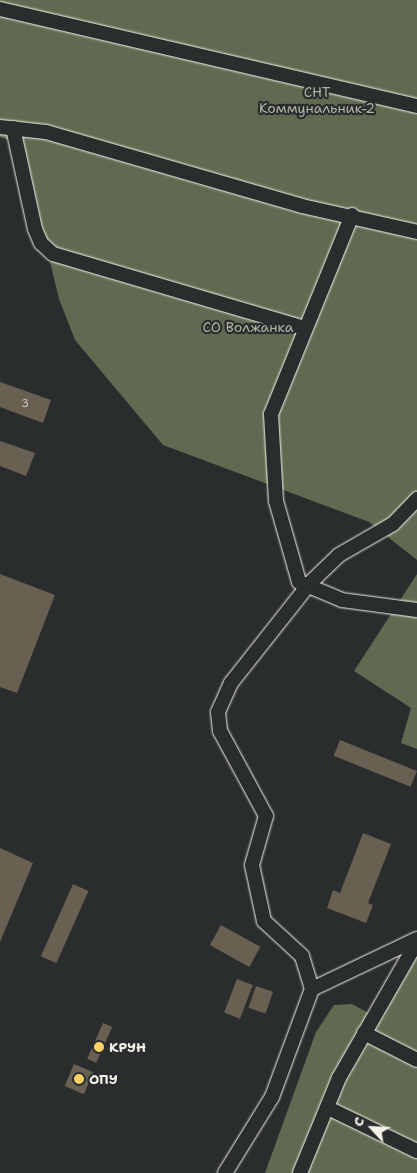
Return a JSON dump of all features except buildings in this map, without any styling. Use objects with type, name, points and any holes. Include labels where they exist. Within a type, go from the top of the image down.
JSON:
[{"type":"street","points":[[0,9],[417,106]]},
{"type":"street","points":[[305,328],[53,254],[41,242],[35,228],[7,127],[46,132],[302,206],[352,215],[417,232]]},
{"type":"street","points":[[352,215],[271,414],[276,500],[299,582],[307,587],[342,600],[417,610]]},
{"type":"street","points":[[225,1173],[272,1097],[312,989],[302,956],[264,921],[252,865],[266,816],[220,731],[218,712],[232,683],[307,587],[339,556],[393,524],[417,499]]},
{"type":"street","points":[[312,989],[417,940]]},
{"type":"street","points":[[300,1173],[328,1108],[364,1033],[412,961],[417,940]]},
{"type":"street","points":[[364,1033],[417,1060]]},
{"type":"street","points":[[328,1108],[417,1151]]},
{"type":"green space","points":[[0,0],[417,0],[417,560],[369,522],[163,445],[75,340],[59,299],[22,145],[0,137]]},
{"type":"green space","points":[[417,574],[417,749],[401,743],[411,708],[354,671]]},
{"type":"green space","points":[[417,956],[417,1173],[265,1173],[316,1032],[334,1005],[352,1004],[380,1019]]},
{"type":"place","name":"КРУН","points":[[99,1047]]},
{"type":"place","name":"ОПУ","points":[[79,1079]]},
{"type":"park label","name":"СНТ Коммунальник-2","points":[[317,100]]},
{"type":"park label","name":"СО Волжанка","points":[[248,327]]}]
